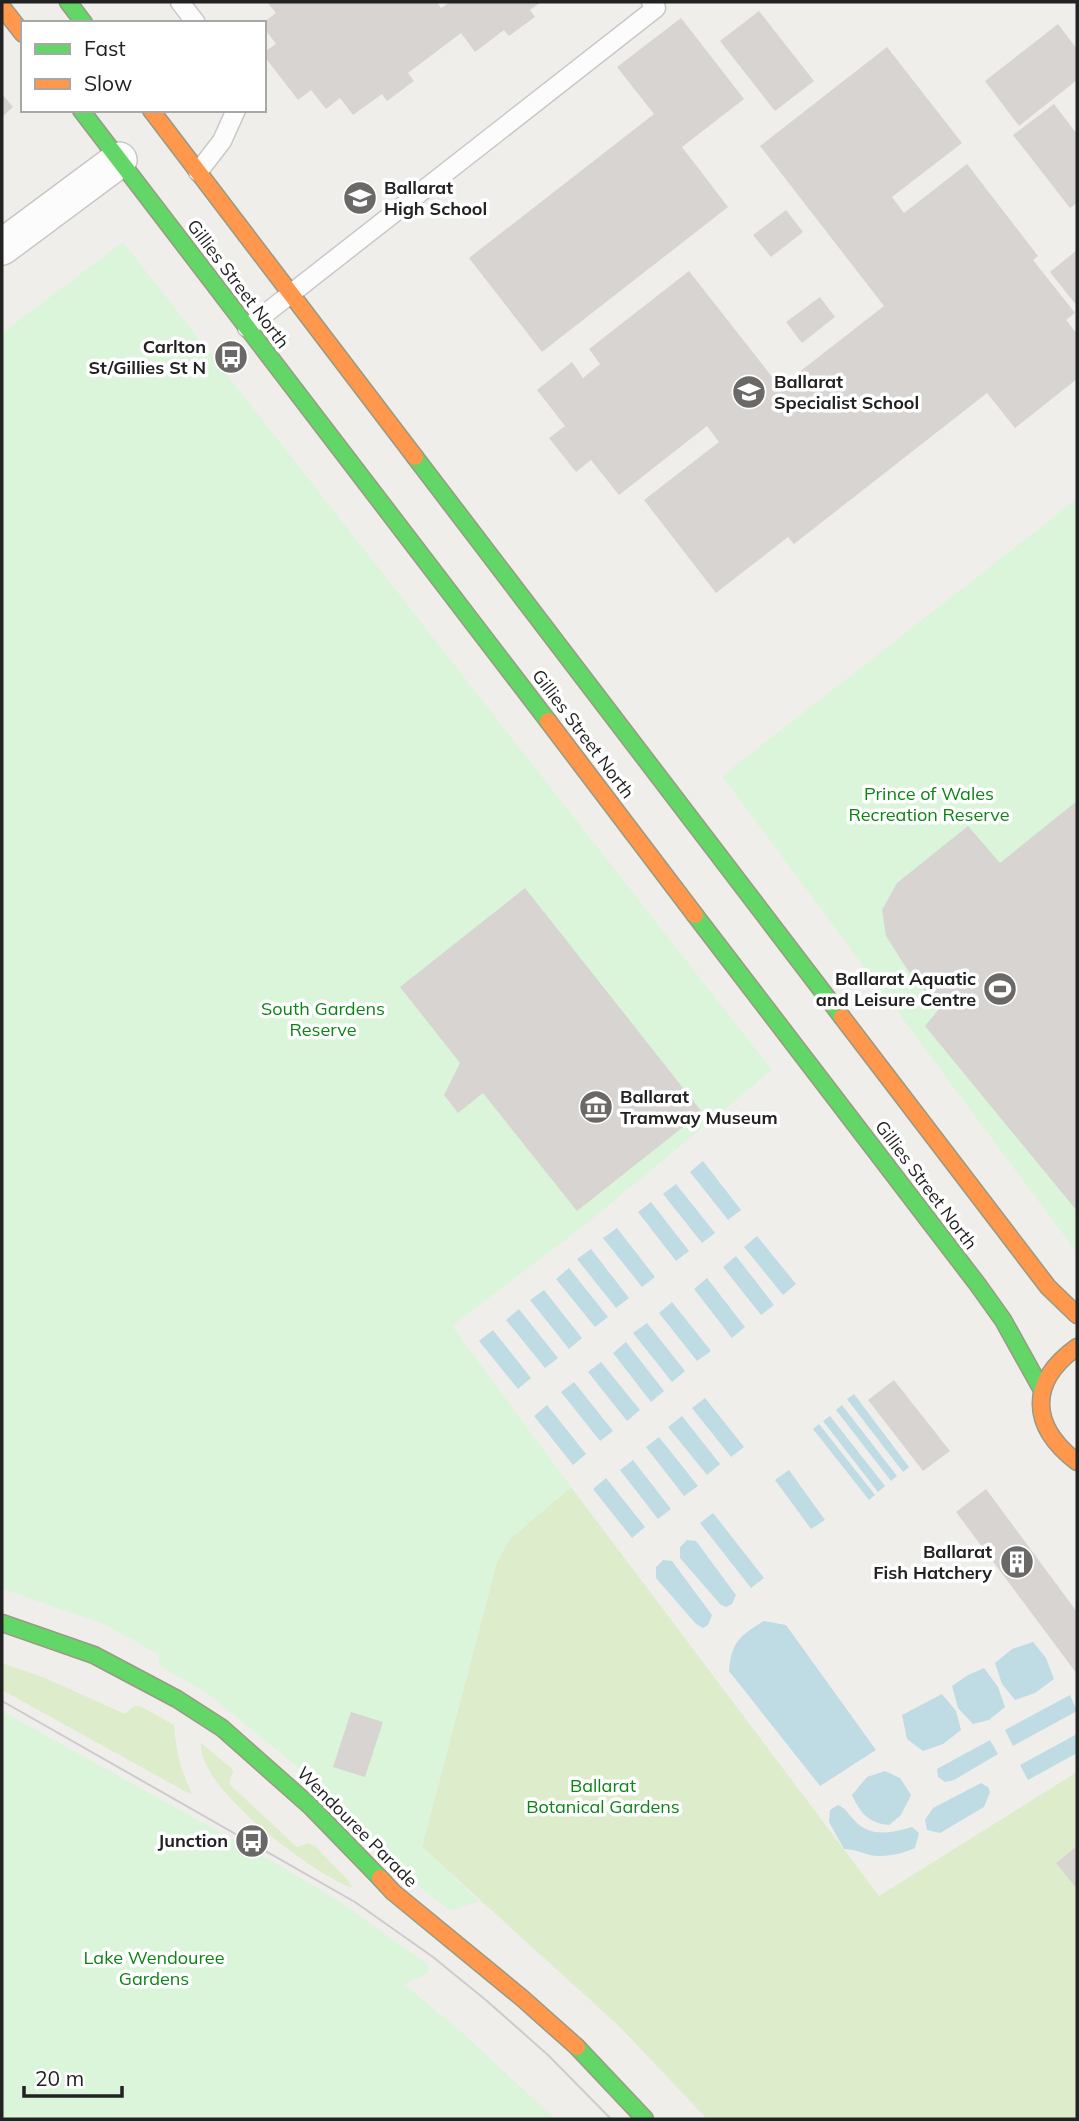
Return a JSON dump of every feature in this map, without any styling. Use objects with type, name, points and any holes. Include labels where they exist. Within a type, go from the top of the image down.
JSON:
[{"type":"main road","points":[[68,2],[82,21]]},
{"type":"main road","points":[[2,7],[21,31]]},
{"type":"main road","name":"Gillies Street North","points":[[83,112],[978,1284],[1003,1320],[1042,1390]]},
{"type":"main road","name":"Gillies Street North","points":[[153,112],[1048,1287],[1077,1315]]},
{"type":"main road","points":[[634,775],[637,749]]},
{"type":"main road","points":[[629,827],[632,801]]},
{"type":"main road","points":[[1077,1347],[1057,1362],[1048,1374],[1040,1406],[1051,1439],[1062,1452],[1077,1462]]},
{"type":"main road","name":"Wendouree Parade","points":[[2,1623],[94,1655],[177,1699],[222,1728],[310,1806],[393,1892],[574,2044],[645,2119]]},
{"type":"street","points":[[2,247],[119,160]]},
{"type":"lane","points":[[180,2],[194,21]]},
{"type":"lane","points":[[247,328],[656,8],[651,2]]},
{"type":"lane","points":[[198,172],[222,141],[235,112]]},
{"type":"green space","name":"South Gardens Reserve","points":[[123,242],[772,1070],[586,1224],[452,1326],[571,1487],[510,1539],[497,1562],[422,1847],[479,1901],[450,1911],[367,1841],[295,1765],[207,1693],[160,1666],[158,1654],[102,1623],[2,1589],[2,333]]},
{"type":"green space","name":"Prince of Wales Recreation Reserve","points":[[1077,499],[1077,1253],[722,776]]},
{"type":"green space","name":"Ballarat Botanical Gardens","points":[[571,1487],[879,1896],[1077,1772],[1077,2119],[707,2119],[619,2026],[422,1847],[497,1562],[510,1539]]},
{"type":"green space","points":[[2,1663],[45,1678],[125,1714],[134,1706],[140,1706],[174,1725],[179,1760],[192,1793],[2,1690]]},
{"type":"green space","name":"Lake Wendouree Gardens","points":[[2,1711],[277,1864],[342,1903],[427,1964],[428,1973],[404,1984],[465,2035],[555,2119],[2,2119]]},
{"type":"green space","points":[[201,1743],[231,1768],[233,1772],[229,1784],[297,1847],[308,1843],[315,1846],[349,1881],[352,1888],[311,1865],[260,1827],[236,1805],[217,1783],[205,1762]]},
{"type":"water","points":[[703,1161],[741,1210],[728,1220],[690,1172]]},
{"type":"water","points":[[676,1184],[715,1233],[702,1243],[663,1194]]},
{"type":"water","points":[[651,1202],[689,1251],[676,1261],[638,1212]]},
{"type":"water","points":[[617,1228],[655,1277],[642,1287],[603,1238]]},
{"type":"water","points":[[757,1236],[796,1284],[783,1295],[744,1247]]},
{"type":"water","points":[[591,1249],[629,1298],[616,1308],[577,1259]]},
{"type":"water","points":[[736,1256],[774,1305],[761,1315],[723,1267]]},
{"type":"water","points":[[569,1268],[608,1317],[595,1327],[556,1279]]},
{"type":"water","points":[[707,1278],[745,1327],[732,1338],[694,1289]]},
{"type":"water","points":[[544,1290],[582,1338],[569,1349],[530,1300]]},
{"type":"water","points":[[672,1302],[711,1351],[697,1361],[659,1313]]},
{"type":"water","points":[[519,1309],[558,1358],[545,1368],[506,1320]]},
{"type":"water","points":[[647,1323],[685,1371],[672,1382],[633,1333]]},
{"type":"water","points":[[493,1330],[531,1378],[518,1389],[479,1341]]},
{"type":"water","points":[[626,1342],[664,1391],[651,1402],[613,1353]]},
{"type":"water","points":[[601,1362],[640,1410],[627,1421],[588,1372]]},
{"type":"water","points":[[574,1382],[613,1431],[600,1441],[561,1392]]},
{"type":"water","points":[[854,1394],[909,1467],[903,1472],[847,1399]]},
{"type":"water","points":[[705,1398],[744,1447],[731,1457],[692,1408]]},
{"type":"water","points":[[547,1405],[586,1454],[573,1465],[534,1416]]},
{"type":"water","points":[[842,1405],[897,1476],[891,1481],[836,1410]]},
{"type":"water","points":[[682,1416],[720,1464],[707,1475],[668,1427]]},
{"type":"water","points":[[830,1416],[885,1486],[878,1492],[823,1421]]},
{"type":"water","points":[[819,1424],[875,1495],[869,1500],[813,1429]]},
{"type":"water","points":[[659,1437],[698,1486],[684,1496],[646,1447]]},
{"type":"water","points":[[633,1460],[671,1509],[658,1519],[620,1470]]},
{"type":"water","points":[[789,1470],[825,1520],[811,1529],[775,1480]]},
{"type":"water","points":[[606,1478],[645,1527],[632,1538],[593,1489]]},
{"type":"water","points":[[713,1513],[764,1578],[751,1588],[700,1523]]},
{"type":"water","points":[[687,1540],[696,1541],[736,1595],[732,1604],[726,1607],[720,1604],[680,1558],[680,1547]]},
{"type":"water","points":[[663,1560],[672,1561],[712,1615],[708,1625],[703,1628],[696,1624],[656,1578],[656,1567]]},
{"type":"water","points":[[764,1621],[786,1625],[876,1750],[820,1786],[729,1671],[732,1653],[738,1641]]},
{"type":"water","points":[[1033,1642],[1046,1658],[1054,1679],[1035,1693],[1015,1700],[1002,1684],[995,1663],[1012,1649]]},
{"type":"water","points":[[984,1668],[998,1687],[1005,1707],[989,1720],[973,1724],[958,1708],[952,1686]]},
{"type":"water","points":[[942,1694],[956,1711],[961,1730],[943,1744],[923,1751],[907,1739],[902,1715]]},
{"type":"water","points":[[1070,1695],[1077,1711],[1013,1746],[1005,1730]]},
{"type":"water","points":[[1077,1734],[1077,1753],[1028,1780],[1020,1765]]},
{"type":"water","points":[[990,1740],[998,1754],[954,1780],[945,1782],[938,1777],[937,1769]]},
{"type":"water","points":[[885,1771],[900,1778],[911,1795],[901,1815],[889,1825],[866,1816],[852,1795],[867,1777]]},
{"type":"water","points":[[981,1783],[988,1787],[990,1792],[984,1807],[940,1833],[927,1830],[925,1820],[933,1808]]},
{"type":"water","points":[[838,1805],[867,1830],[889,1832],[912,1827],[919,1833],[915,1848],[879,1856],[844,1849],[829,1822],[830,1810]]},
{"type":"building","points":[[267,2],[437,2],[441,8],[450,2],[541,2],[530,10],[535,17],[509,36],[504,30],[475,52],[461,33],[408,73],[414,81],[387,101],[382,94],[353,115],[340,98],[326,109],[311,90],[298,100],[266,59],[266,51],[276,44],[266,31],[265,21],[276,13]]},
{"type":"building","points":[[759,11],[814,81],[775,111],[720,41]]},
{"type":"building","points":[[681,18],[744,99],[682,147],[728,207],[542,352],[469,258],[654,114],[617,67]]},
{"type":"building","points":[[1058,24],[1077,49],[1077,80],[1019,126],[985,81]]},
{"type":"building","points":[[887,47],[962,143],[892,197],[904,213],[967,164],[1038,256],[1033,260],[1075,313],[1066,320],[1077,334],[1077,379],[1015,428],[987,393],[794,544],[788,537],[716,593],[644,500],[719,442],[707,426],[619,495],[591,460],[576,472],[549,438],[565,426],[537,390],[572,362],[583,378],[600,364],[589,349],[689,271],[780,387],[884,306],[760,146]]},
{"type":"building","points":[[2,94],[13,107],[2,117]]},
{"type":"building","points":[[1054,104],[1077,134],[1077,203],[1070,208],[1013,135]]},
{"type":"building","points":[[786,210],[803,232],[771,257],[753,235]]},
{"type":"building","points":[[1077,250],[1077,306],[1050,272]]},
{"type":"building","points":[[820,297],[835,317],[802,343],[786,322]]},
{"type":"building","name":"Ballarat Aquatic and Leisure Centre","points":[[1077,801],[1077,1211],[925,1026],[939,1009],[907,969],[886,936],[882,910],[897,883],[968,826],[1000,863]]},
{"type":"building","points":[[525,888],[702,1112],[577,1211],[483,1093],[458,1113],[444,1095],[460,1063],[400,987]]},
{"type":"building","points":[[894,1380],[950,1451],[923,1471],[868,1400]]},
{"type":"building","name":"Ballarat Fish Hatchery","points":[[986,1489],[1077,1612],[1077,1674],[956,1512]]},
{"type":"building","points":[[351,1712],[383,1722],[365,1777],[333,1767]]},
{"type":"building","points":[[1077,1846],[1077,1889],[1056,1863]]},
{"type":"tram line","points":[[2,1701],[355,1902],[433,1957],[487,2001],[548,2055],[611,2119]]},
{"type":"traffic: fast","points":[[68,2],[82,21]]},
{"type":"traffic: fast","points":[[83,112],[548,721]]},
{"type":"traffic: fast","points":[[415,457],[842,1017]]},
{"type":"traffic: fast","points":[[695,915],[978,1285],[1003,1320],[1042,1390]]},
{"type":"traffic: fast","points":[[2,1623],[94,1655],[177,1699],[222,1728],[310,1806],[380,1878]]},
{"type":"traffic: fast","points":[[577,2047],[645,2119]]},
{"type":"traffic: slow","points":[[2,7],[21,31]]},
{"type":"traffic: slow","points":[[153,112],[415,457]]},
{"type":"traffic: slow","points":[[548,721],[695,915]]},
{"type":"traffic: slow","points":[[842,1017],[1048,1287],[1077,1315]]},
{"type":"traffic: slow","points":[[1077,1347],[1050,1375],[1043,1389],[1041,1404],[1043,1419],[1050,1434],[1077,1462]]},
{"type":"traffic: slow","points":[[380,1878],[393,1892],[577,2047]]},
{"type":"place","name":"Ballarat High School","points":[[360,198]]},
{"type":"place","name":"Carlton St/Gillies St N","points":[[231,357]]},
{"type":"place","name":"Ballarat Specialist School","points":[[749,392]]},
{"type":"place","name":"Ballarat Aquatic and Leisure Centre","points":[[1000,989]]},
{"type":"place","name":"Ballarat Tramway Museum","points":[[596,1107]]},
{"type":"place","name":"Ballarat Fish Hatchery","points":[[1017,1562]]},
{"type":"place","name":"Junction","points":[[252,1841]]}]
